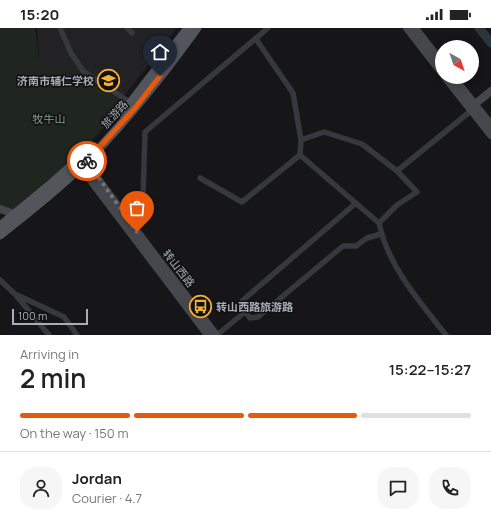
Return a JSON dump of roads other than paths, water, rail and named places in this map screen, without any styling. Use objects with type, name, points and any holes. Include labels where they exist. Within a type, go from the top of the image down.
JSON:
[{"type":"main road","name":"旅游路","points":[[0,226],[52,194],[82,161],[130,103],[188,28]]},
{"type":"main road","name":"旅游路","points":[[82,161],[135,108],[197,28]]},
{"type":"main road","points":[[407,28],[435,64]]},
{"type":"main road","points":[[414,28],[435,54]]},
{"type":"main road","points":[[452,84],[491,124]]},
{"type":"main road","points":[[458,84],[491,135]]},
{"type":"main road","points":[[473,107],[491,91]]},
{"type":"main road","name":"转山西路","points":[[82,161],[216,335]]},
{"type":"main road","name":"转山西路","points":[[82,161],[107,203],[208,335]]},
{"type":"main road","points":[[0,209],[15,217]]},
{"type":"main road","points":[[0,215],[15,217]]},
{"type":"main road","name":"旅游路","points":[[0,235],[15,217]]},
{"type":"street","points":[[60,28],[71,53],[83,71],[130,103]]},
{"type":"street","points":[[127,28],[132,33]]},
{"type":"street","points":[[123,213],[144,197],[145,132],[268,28]]},
{"type":"street","points":[[200,178],[242,202],[300,155],[301,140],[293,93],[256,39]]},
{"type":"street","points":[[397,171],[473,107]]},
{"type":"street","points":[[301,140],[324,132],[362,144],[397,171],[417,192],[397,205],[379,223]]},
{"type":"street","points":[[300,155],[379,223],[383,241],[413,293],[446,335]]},
{"type":"street","points":[[356,203],[242,301],[241,305],[250,318],[258,317],[343,246],[356,246],[367,238],[381,234]]},
{"type":"street","points":[[0,280],[15,294],[49,335]]},
{"type":"street","points":[[15,294],[64,317],[77,335]]},
{"type":"street","points":[[216,335],[246,311]]},
{"type":"waterway","points":[[479,28],[491,43]]},
{"type":"place","name":"济南市辅仁学校","points":[[109,80]]},
{"type":"place","name":"转山西路旅游路","points":[[201,306]]},
{"type":"park label","name":"牧牛山","points":[[49,118]]}]
